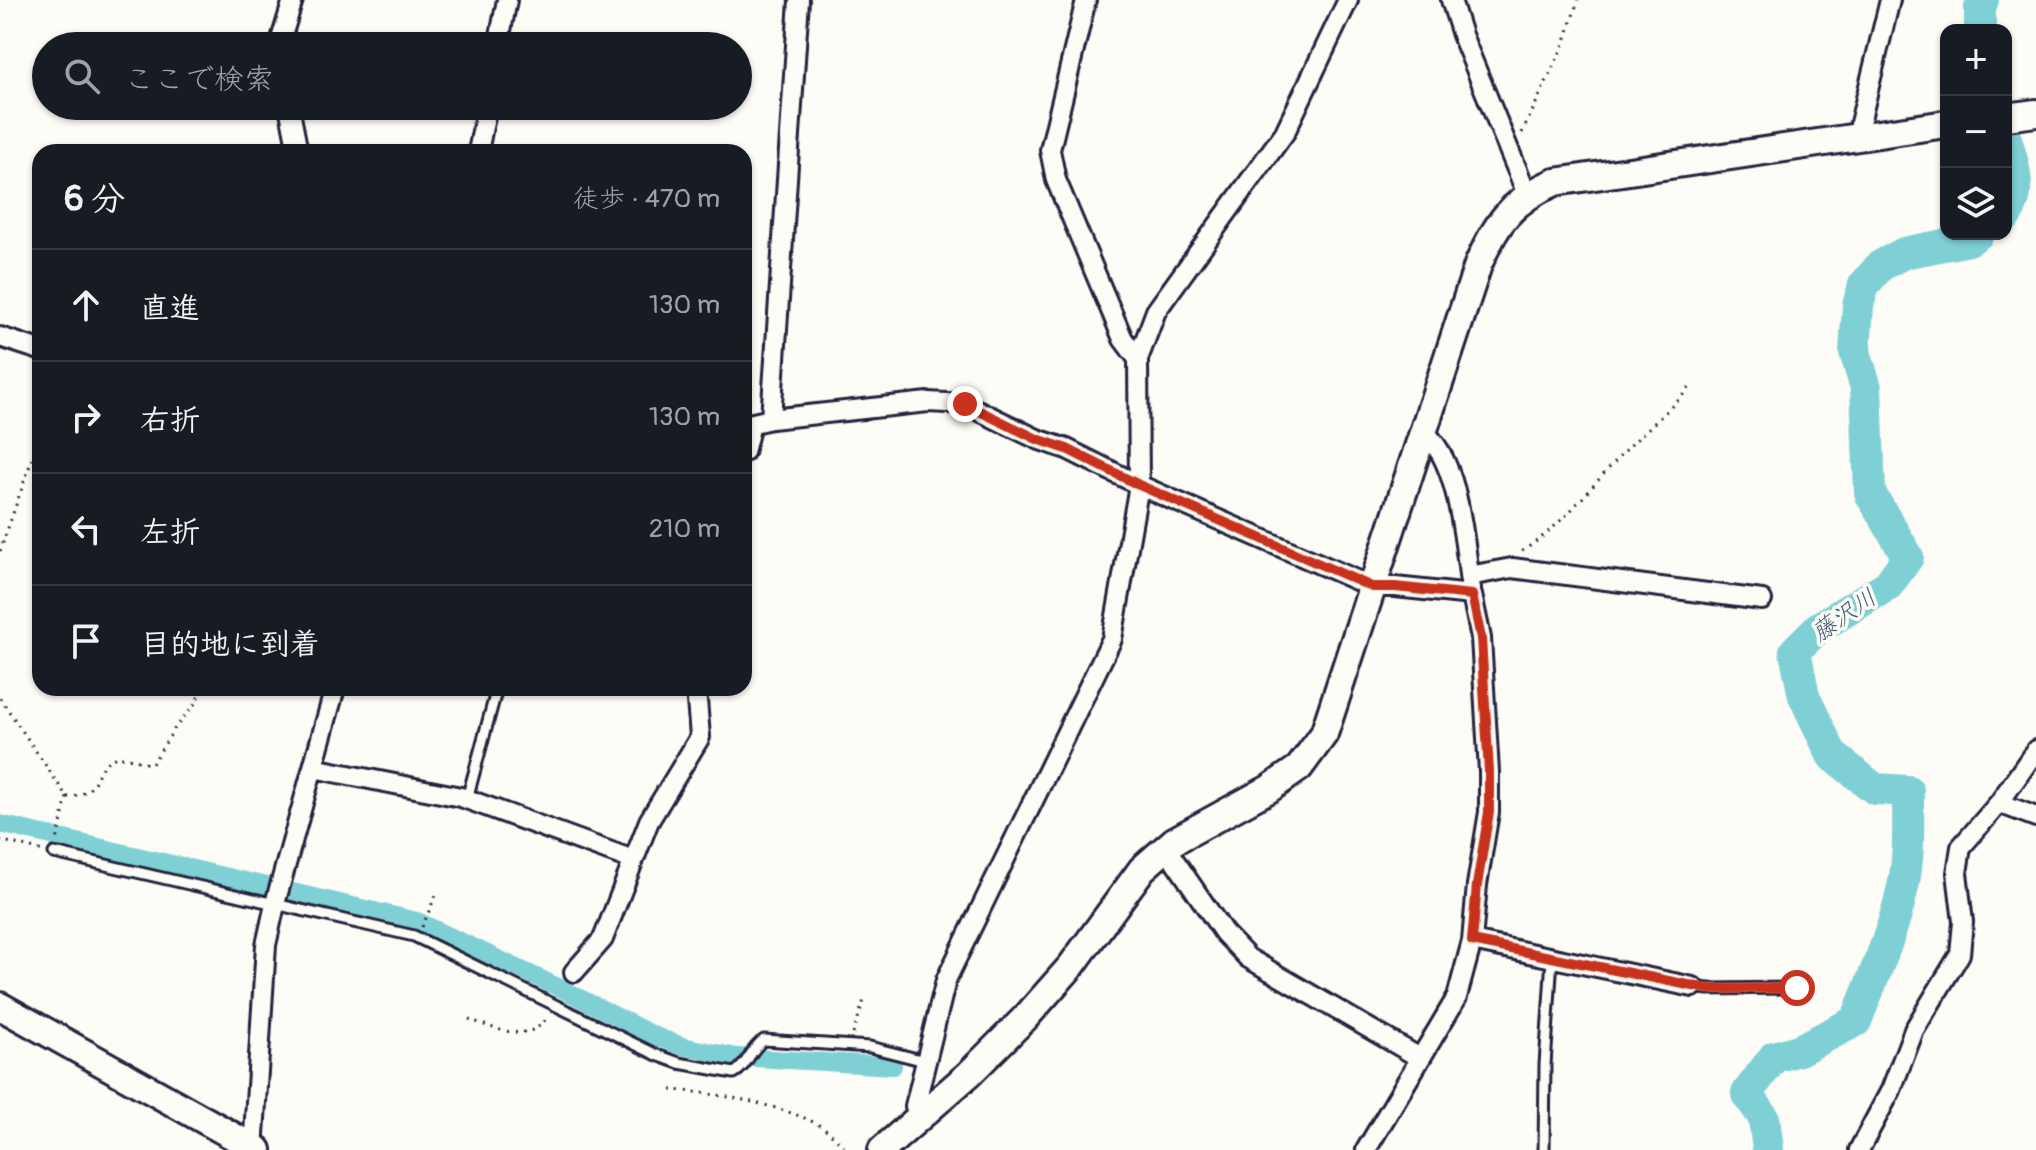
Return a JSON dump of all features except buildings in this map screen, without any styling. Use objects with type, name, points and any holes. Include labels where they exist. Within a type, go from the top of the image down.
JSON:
[{"type":"street","points":[[283,32],[293,0]]},
{"type":"street","points":[[501,32],[507,0]]},
{"type":"street","points":[[771,419],[799,0]]},
{"type":"street","points":[[1086,0],[1050,150],[1056,180],[1123,339],[1138,359]]},
{"type":"street","points":[[918,1119],[915,1106],[946,980],[1112,639],[1139,485],[1138,359],[1156,311],[1285,132],[1348,0]]},
{"type":"street","points":[[1451,0],[1462,35],[1527,194]]},
{"type":"street","points":[[1864,135],[1860,123],[1890,0]]},
{"type":"street","points":[[2012,116],[2036,113]]},
{"type":"street","points":[[292,120],[296,144]]},
{"type":"street","points":[[480,144],[484,120]]},
{"type":"street","points":[[882,1150],[969,1074],[1026,1017],[1072,965],[1142,869],[1174,841],[1269,789],[1299,768],[1324,734],[1478,265],[1492,232],[1527,194],[1555,182],[1940,125]]},
{"type":"street","points":[[0,337],[32,347]]},
{"type":"street","points":[[752,423],[928,402],[965,404],[1139,485],[1372,587],[1472,595]]},
{"type":"street","points":[[1366,1150],[1457,997],[1472,941],[1489,812],[1481,638],[1453,485],[1433,439],[1423,431]]},
{"type":"street","points":[[1469,576],[1512,568],[1762,600]]},
{"type":"street","points":[[0,1006],[255,1149],[263,973],[276,902],[333,696]]},
{"type":"street","points":[[574,972],[603,939],[649,821],[700,737],[697,696]]},
{"type":"street","points":[[1859,1150],[1891,1090],[1914,1030],[1960,954],[1963,922],[1957,873],[1961,847],[1999,803],[2036,750]]},
{"type":"street","points":[[313,768],[467,799],[633,860]]},
{"type":"street","points":[[1999,803],[2036,817]]},
{"type":"street","points":[[1166,848],[1224,933],[1248,958],[1420,1058]]},
{"type":"street","points":[[1472,941],[1693,987]]},
{"type":"lane","points":[[467,799],[495,696]]},
{"type":"lane","points":[[54,851],[414,936],[679,1063],[729,1073],[741,1070],[756,1046],[764,1040],[870,1047],[925,1061]]},
{"type":"lane","points":[[1544,1150],[1545,1065],[1552,957]]},
{"type":"lane","points":[[1693,987],[1797,988]]},
{"type":"path","points":[[1511,150],[1549,78],[1578,0]]},
{"type":"path","points":[[1492,571],[1556,526],[1627,448],[1669,411],[1692,385]]},
{"type":"path","points":[[0,551],[32,459]]},
{"type":"path","points":[[67,797],[88,792],[112,759],[128,758],[152,764],[199,696]]},
{"type":"path","points":[[0,698],[67,797],[54,851],[0,840]]},
{"type":"path","points":[[420,935],[436,895]]},
{"type":"path","points":[[850,1045],[865,997]]},
{"type":"path","points":[[469,1019],[500,1031],[529,1031],[543,1024],[549,1012],[549,1001]]},
{"type":"path","points":[[671,1090],[735,1097],[798,1117],[827,1130],[848,1150]]},
{"type":"waterway","name":"藤沢川","points":[[1980,24],[1983,0]]},
{"type":"waterway","name":"藤沢川","points":[[2012,161],[2016,188],[2012,204]]},
{"type":"waterway","name":"藤沢川","points":[[1768,1150],[1764,1118],[1747,1093],[1774,1057],[1799,1050],[1856,1021],[1893,924],[1906,867],[1908,791],[1875,789],[1832,755],[1804,696],[1795,651],[1818,628],[1888,585],[1908,557],[1870,493],[1866,388],[1855,352],[1858,305],[1864,285],[1880,266],[1904,253],[1969,240]]},
{"type":"waterway","points":[[0,824],[417,921],[655,1036],[682,1046],[737,1057],[893,1066]]},
{"type":"route","points":[[965,404],[1139,485],[1372,587],[1472,595],[1481,638],[1489,812],[1472,941],[1708,989],[1797,988]]}]
